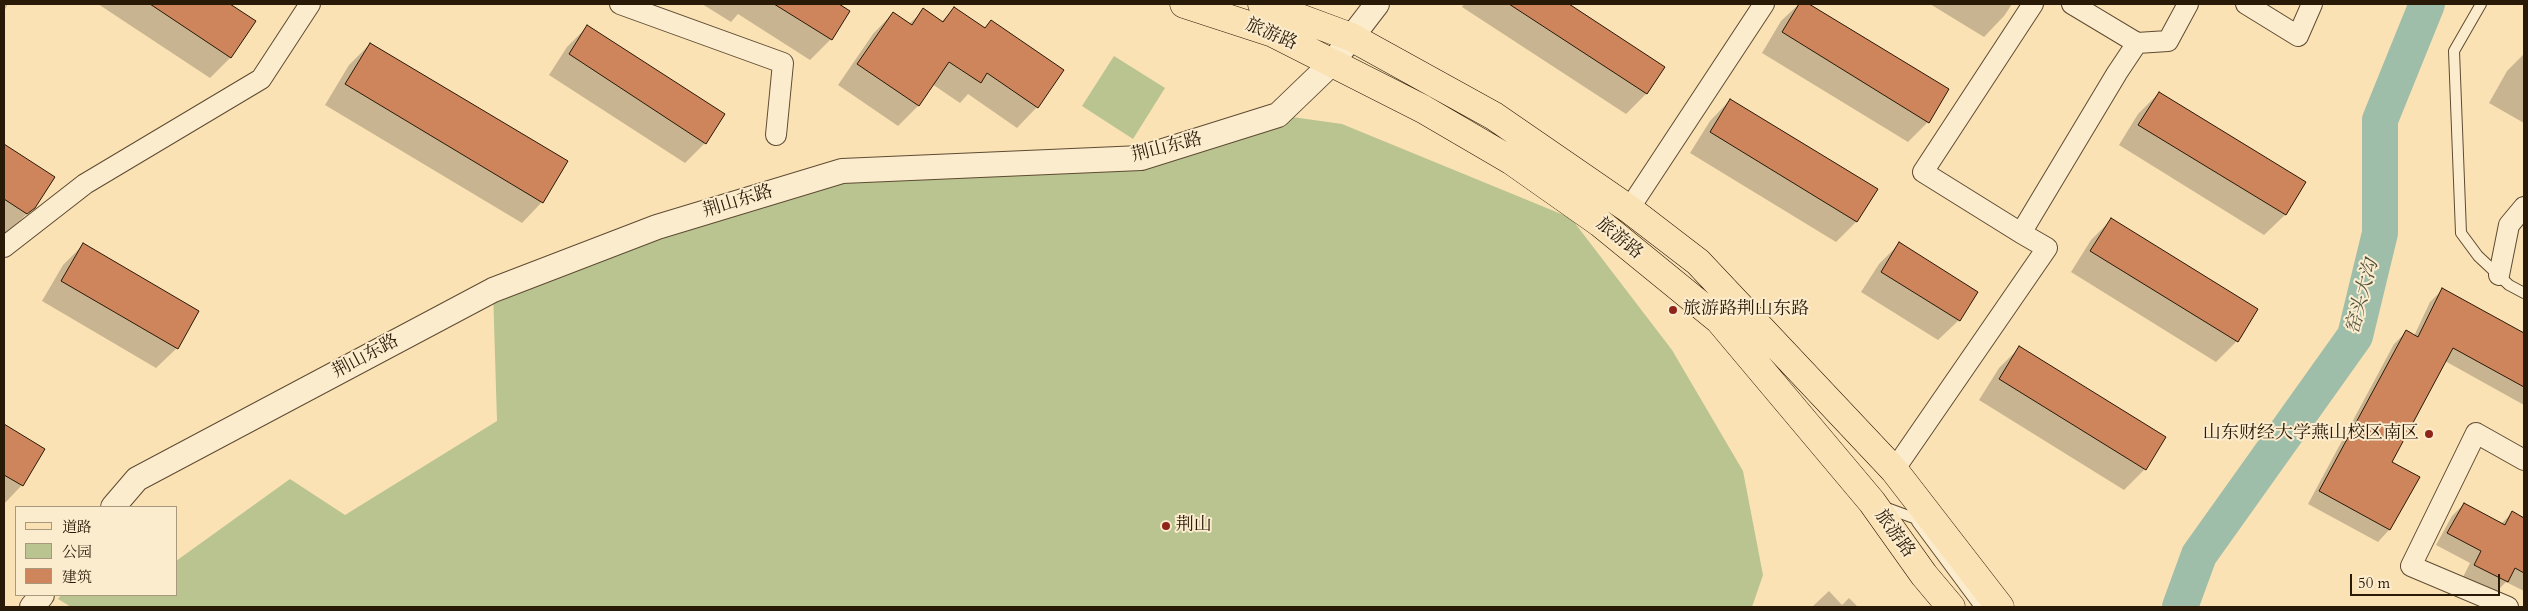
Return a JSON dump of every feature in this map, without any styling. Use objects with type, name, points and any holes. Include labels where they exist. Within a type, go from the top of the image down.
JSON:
[{"type":"main road","name":"旅游路","points":[[1184,4],[1273,33],[1423,109],[1512,161],[1600,222],[1719,320],[1872,502],[1924,575],[1951,607]]},
{"type":"main road","name":"旅游路","points":[[1262,4],[1351,38],[1494,116],[1629,209],[1698,262],[1894,470],[2000,607]]},
{"type":"street","points":[[4,247],[85,184],[261,79],[310,4]]},
{"type":"street","points":[[620,4],[783,63],[776,135]]},
{"type":"street","name":"荆山东路","points":[[115,506],[137,479],[493,290],[657,227],[842,171],[1141,158],[1278,115],[1331,64],[1378,4]]},
{"type":"street","points":[[1629,209],[1764,4]]},
{"type":"street","points":[[1894,470],[2047,248],[1923,172],[2032,4]]},
{"type":"street","points":[[2072,4],[2137,43],[2168,41],[2188,4]]},
{"type":"street","points":[[2246,4],[2298,36],[2312,4]]},
{"type":"street","points":[[2021,233],[2080,132],[2137,43]]},
{"type":"street","points":[[2499,275],[2509,225],[2524,207]]},
{"type":"street","points":[[2508,607],[2411,566],[2476,433],[2524,460]]},
{"type":"street","points":[[32,607],[41,596]]},
{"type":"lane","points":[[2481,4],[2454,51],[2462,233],[2478,256],[2509,285],[2524,293]]},
{"type":"lane","points":[[1894,470],[1914,518],[1980,607]]},
{"type":"lane","points":[[1872,502],[1914,518]]},
{"type":"green space","points":[[1114,56],[1165,88],[1133,139],[1082,106]]},
{"type":"green space","points":[[1278,115],[1342,124],[1571,218],[1672,350],[1743,471],[1763,575],[1752,607],[71,607],[58,599],[60,596],[178,596],[178,560],[290,479],[345,515],[497,421],[493,290],[842,171],[1141,158]]},
{"type":"building","points":[[150,4],[230,4],[256,21],[231,58]]},
{"type":"building","points":[[774,4],[839,4],[850,11],[832,40]]},
{"type":"building","points":[[1509,4],[1569,4],[1665,67],[1647,94]]},
{"type":"building","points":[[1799,4],[1809,4],[1949,89],[1929,123],[1782,32]]},
{"type":"building","points":[[954,7],[985,28],[991,20],[1064,70],[1038,108],[987,73],[981,83],[949,62],[919,106],[857,64],[893,12],[912,25],[923,8],[943,22]]},
{"type":"building","points":[[587,25],[725,114],[706,144],[569,54]]},
{"type":"building","points":[[370,43],[568,161],[543,203],[345,84]]},
{"type":"building","points":[[2159,92],[2306,182],[2286,215],[2138,125]]},
{"type":"building","points":[[1730,99],[1878,189],[1857,222],[1710,132]]},
{"type":"building","points":[[4,144],[55,177],[35,208],[27,214],[4,199]]},
{"type":"building","points":[[2111,218],[2258,309],[2238,342],[2090,251]]},
{"type":"building","points":[[1899,242],[1978,292],[1960,321],[1881,272]]},
{"type":"building","points":[[83,243],[199,311],[178,349],[61,281]]},
{"type":"building","points":[[2442,288],[2524,333],[2524,387],[2453,348],[2392,462],[2420,477],[2390,530],[2319,491],[2406,330],[2418,337]]},
{"type":"building","points":[[2019,346],[2166,437],[2146,470],[1999,379]]},
{"type":"building","points":[[4,424],[45,449],[23,486],[4,475]]},
{"type":"building","points":[[2464,503],[2505,525],[2512,511],[2524,518],[2524,573],[2515,568],[2508,582],[2474,565],[2481,551],[2447,533]]},
{"type":"waterway","name":"窑头大沟","points":[[2180,607],[2199,555],[2355,336],[2380,233],[2380,120],[2427,4]]},
{"type":"place","name":"旅游路荆山东路","points":[[1673,310]]},
{"type":"place","name":"山东财经大学燕山校区南区","points":[[2429,434]]},
{"type":"place","name":"荆山","points":[[1166,526]]}]
